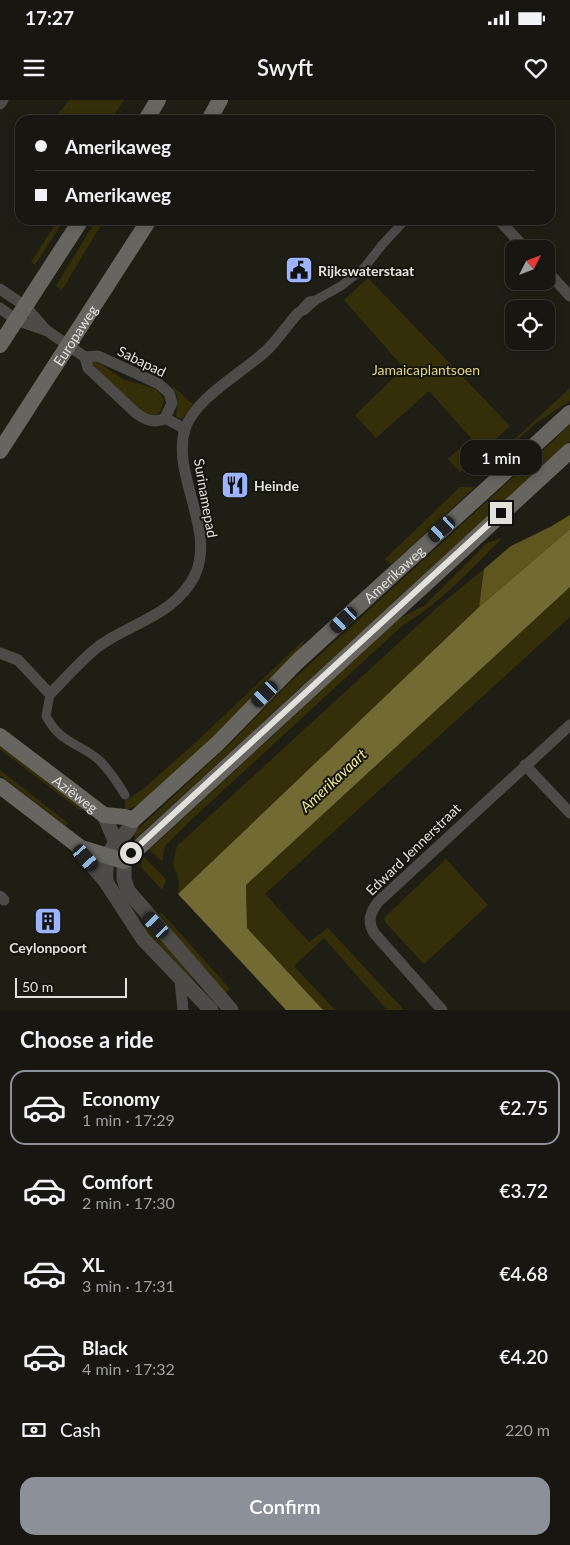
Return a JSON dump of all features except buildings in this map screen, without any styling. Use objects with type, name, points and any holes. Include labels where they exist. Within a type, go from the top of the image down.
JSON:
[{"type":"main road","points":[[149,115],[158,100]]},
{"type":"main road","points":[[212,115],[220,100]]},
{"type":"main road","points":[[0,345],[78,225]]},
{"type":"main road","name":"Europaweg","points":[[0,451],[146,225]]},
{"type":"main road","name":"Amerikaweg","points":[[133,820],[218,743],[298,661],[570,413]]},
{"type":"main road","name":"Amerikaweg","points":[[116,853],[570,451]]},
{"type":"main road","name":"Aziëweg","points":[[0,736],[104,815]]},
{"type":"main road","points":[[0,786],[80,848],[116,853]]},
{"type":"main road","points":[[104,815],[125,817],[133,820]]},
{"type":"street","points":[[0,104],[3,100]]},
{"type":"street","name":"Surinamepad","points":[[50,694],[99,647],[177,601],[194,576],[200,556],[198,524],[182,447],[185,429],[199,407],[271,346],[298,313],[341,286],[364,268],[397,225]]},
{"type":"street","name":"Surinamepad","points":[[394,231],[402,225]]},
{"type":"street","points":[[504,225],[518,240]]},
{"type":"street","points":[[555,280],[570,296]]},
{"type":"street","points":[[0,289],[20,313]]},
{"type":"street","points":[[0,308],[20,313]]},
{"type":"street","name":"Sabapad","points":[[20,313],[85,357],[98,356],[159,384],[169,393],[172,403],[165,418],[154,422],[144,419],[136,413],[88,368],[85,357]]},
{"type":"street","points":[[165,418],[185,429]]},
{"type":"street","points":[[0,653],[18,660],[50,694],[46,716],[53,729],[68,742],[84,749],[100,761],[125,795]]},
{"type":"street","name":"Edward Jennerstraat","points":[[442,1010],[374,933],[369,920],[378,902],[525,764],[570,725]]},
{"type":"street","points":[[525,764],[570,813]]},
{"type":"street","name":"Aziëweg","points":[[104,815],[124,879],[135,902],[231,1010]]},
{"type":"street","name":"Amerikaweg","points":[[116,853],[131,828],[133,820]]},
{"type":"street","points":[[80,848],[106,882],[131,923],[180,980],[211,1010]]},
{"type":"street","points":[[106,882],[105,866],[116,853]]},
{"type":"street","points":[[180,980],[183,1010]]},
{"type":"green space","points":[[69,100],[124,100],[114,115],[58,115]]},
{"type":"green space","points":[[55,225],[61,225],[35,265],[31,262]]},
{"type":"green space","points":[[93,225],[101,225],[62,290],[56,286]]},
{"type":"green space","name":"Jamaicaplantsoen","points":[[368,278],[510,426],[460,472],[448,459],[471,438],[429,391],[376,438],[355,415],[404,368],[344,300]]},
{"type":"green space","points":[[93,359],[123,379],[156,389],[164,399],[161,411],[156,415],[143,414],[91,363]]},
{"type":"green space","points":[[171,385],[193,404],[182,419],[176,417],[178,397]]},
{"type":"green space","points":[[570,388],[570,401],[536,423],[477,474]]},
{"type":"green space","points":[[570,425],[570,441],[136,838],[133,834],[234,740],[284,688]]},
{"type":"green space","points":[[460,487],[475,487],[391,565],[385,559]]},
{"type":"green space","points":[[502,538],[455,585],[403,625],[191,820],[165,846],[162,861],[149,850],[400,618],[425,605],[487,543]]},
{"type":"green space","points":[[484,569],[479,607],[178,894],[179,881],[173,863],[177,846],[439,606]]},
{"type":"green space","points":[[570,587],[570,617],[265,894],[309,942],[328,928],[404,1010],[387,1010],[324,938],[294,966],[335,1010],[323,1010],[247,928],[246,885]]},
{"type":"green space","points":[[305,639],[301,650],[214,738],[141,804],[125,810],[125,801],[143,789],[195,743]]},
{"type":"green space","points":[[0,744],[83,808],[81,811],[0,749]]},
{"type":"green space","points":[[0,770],[68,823],[66,826],[0,775]]},
{"type":"green space","points":[[143,856],[164,877],[166,881],[162,890],[141,867]]},
{"type":"green space","points":[[446,859],[488,905],[424,964],[385,922],[384,918]]},
{"type":"green space","points":[[161,912],[230,989],[223,996],[213,977],[157,916]]},
{"type":"green space","points":[[147,925],[192,976],[195,982],[143,928]]},
{"type":"shaded area","points":[[570,515],[570,529],[479,607],[484,569],[511,546]]},
{"type":"water","name":"Amerikavaart","points":[[570,529],[570,587],[246,885],[247,928],[323,1010],[286,1010],[178,894],[479,607]]},
{"type":"place","name":"Rijkswaterstaat","points":[[299,270]]},
{"type":"place","name":"Heinde","points":[[235,485]]},
{"type":"place","name":"Ceylonpoort","points":[[48,921]]},
{"type":"route","points":[[131,853],[501,513]]}]
